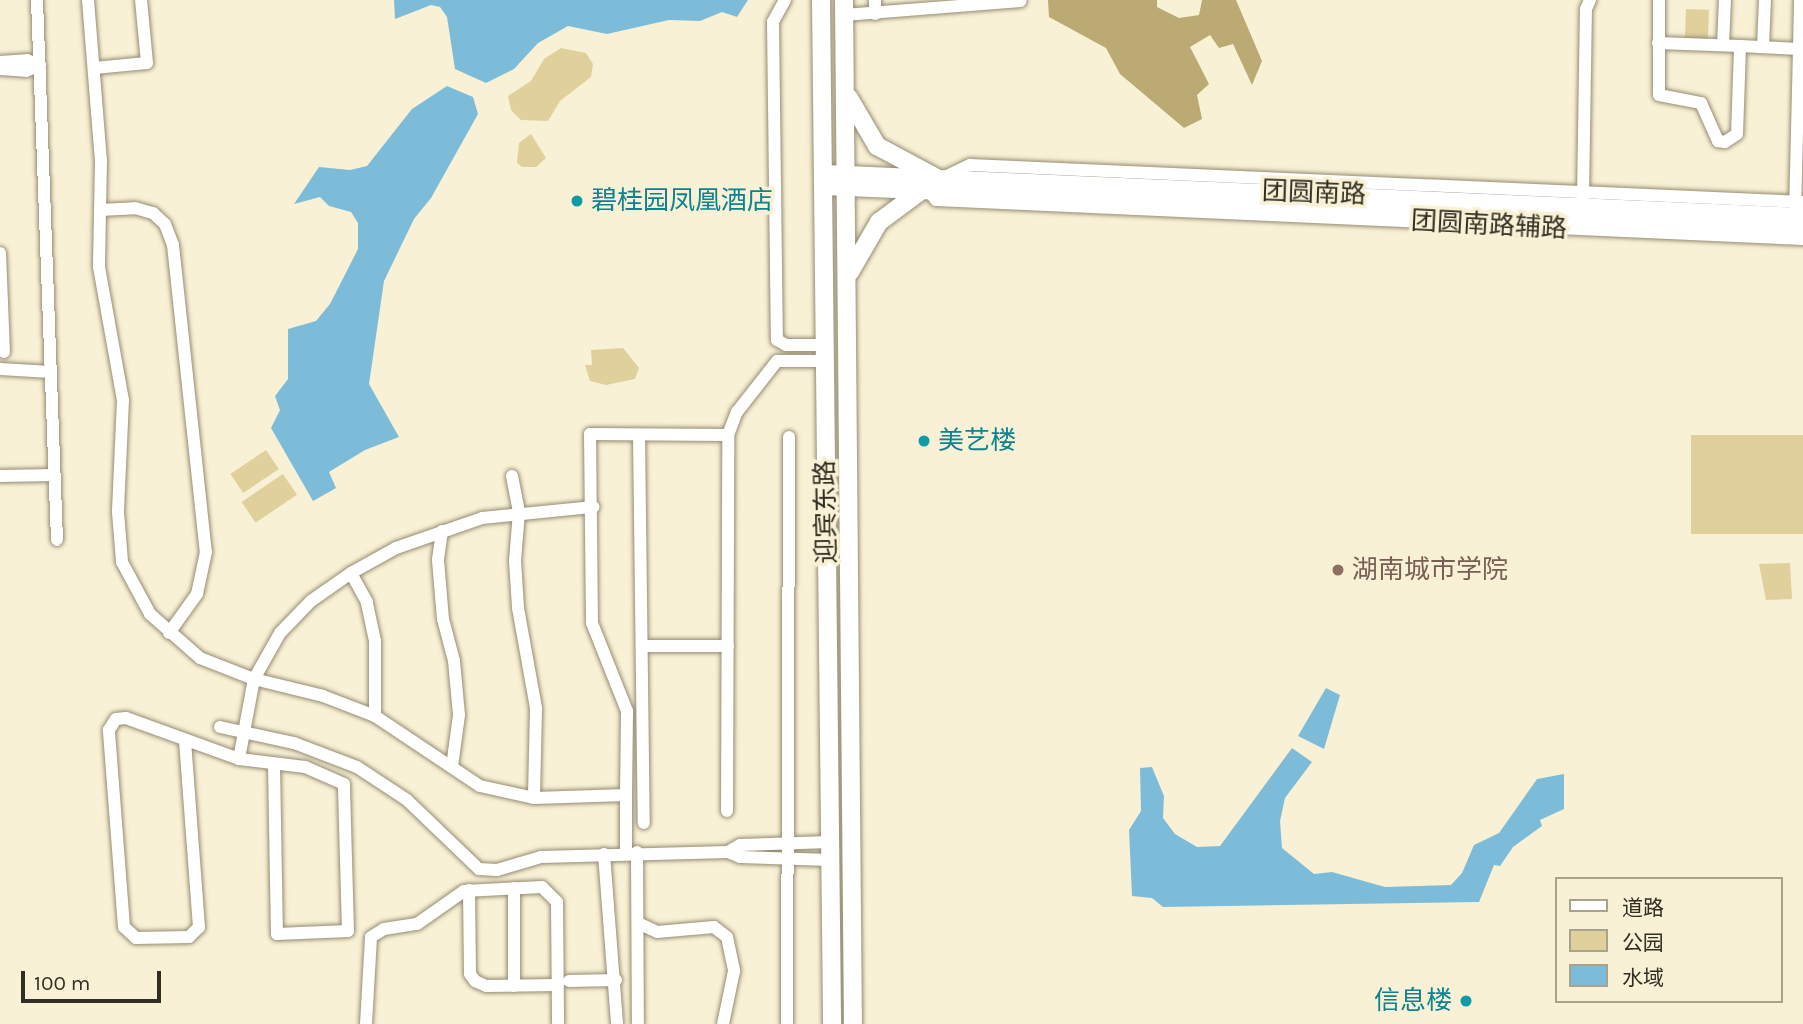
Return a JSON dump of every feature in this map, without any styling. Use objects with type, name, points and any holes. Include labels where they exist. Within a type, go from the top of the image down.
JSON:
[{"type":"highway","name":"迎宾东路","points":[[821,0],[832,1024]]},
{"type":"highway","name":"迎宾东路","points":[[844,7],[853,1024]]},
{"type":"highway","points":[[845,88],[858,120],[877,146],[932,184],[879,222],[861,246],[847,278]]},
{"type":"main road","name":"团圆南路","points":[[824,180],[1800,213]]},
{"type":"main road","name":"团圆南路","points":[[932,184],[1583,198],[1800,213]]},
{"type":"street","points":[[37,0],[57,540]]},
{"type":"street","points":[[88,0],[94,68],[100,210],[99,267],[123,400],[118,512],[122,562],[150,614],[200,658],[254,680],[323,696],[375,716],[480,786],[534,798],[626,795]]},
{"type":"street","points":[[94,68],[147,63],[141,0]]},
{"type":"street","points":[[785,0],[774,22],[776,340],[786,345],[824,353]]},
{"type":"street","points":[[875,0],[875,14]]},
{"type":"street","points":[[1659,0],[1659,95],[1701,103],[1709,116],[1713,138],[1725,142],[1737,134],[1740,46]]},
{"type":"street","points":[[1723,45],[1725,0]]},
{"type":"street","points":[[1763,47],[1765,0]]},
{"type":"street","points":[[1800,0],[1800,213]]},
{"type":"street","points":[[844,7],[875,14],[1020,1]]},
{"type":"street","points":[[1583,198],[1587,3]]},
{"type":"street","points":[[1658,43],[1799,49]]},
{"type":"street","points":[[0,62],[27,60],[40,65]]},
{"type":"street","points":[[0,69],[26,71],[40,65]]},
{"type":"street","name":"团圆南路辅路","points":[[932,184],[936,200],[1803,239]]},
{"type":"street","points":[[100,210],[135,208],[153,213],[165,224],[173,245],[206,552],[197,594],[169,633]]},
{"type":"street","points":[[0,253],[4,352]]},
{"type":"street","points":[[727,811],[728,435],[737,412],[777,361],[824,353]]},
{"type":"street","points":[[0,369],[51,372]]},
{"type":"street","points":[[638,1024],[638,923],[626,795],[627,710],[592,622],[593,507],[590,434],[728,435]]},
{"type":"street","points":[[639,435],[644,823]]},
{"type":"street","points":[[787,1024],[789,437]]},
{"type":"street","points":[[0,476],[54,475]]},
{"type":"street","points":[[512,475],[519,512],[515,561],[536,708],[534,798]]},
{"type":"street","points":[[239,759],[254,680],[279,633],[312,601],[367,560],[442,531],[519,512],[593,507]]},
{"type":"street","points":[[442,531],[438,560],[443,619],[454,661],[459,715],[452,767]]},
{"type":"street","points":[[351,573],[366,603],[375,641],[375,716]]},
{"type":"street","points":[[642,646],[728,646]]},
{"type":"street","points":[[185,741],[199,928],[189,937],[136,938],[124,928],[109,730],[116,719],[126,718],[239,759],[274,765],[305,766],[344,784],[348,932],[276,934],[274,765]]},
{"type":"street","points":[[220,727],[295,743],[356,767],[407,800],[479,869],[497,870],[541,857],[631,852],[728,852],[740,857],[786,859],[830,851]]},
{"type":"street","points":[[728,852],[740,845],[786,845],[830,851]]},
{"type":"street","points":[[604,854],[616,980],[617,1024]]},
{"type":"street","points":[[366,1024],[370,937],[384,929],[417,924],[451,897],[469,890],[542,887],[557,902],[563,983],[558,1024]]},
{"type":"street","points":[[514,888],[514,986]]},
{"type":"street","points":[[469,890],[470,974],[486,986],[616,980]]},
{"type":"street","points":[[638,923],[657,932],[714,928],[727,937],[734,971],[723,1024]]},
{"type":"green space","points":[[1686,9],[1709,10],[1708,41],[1685,40]]},
{"type":"green space","points":[[561,48],[586,53],[593,64],[591,77],[560,101],[548,121],[521,120],[511,110],[508,96],[531,81],[544,59]]},
{"type":"green space","points":[[531,134],[546,158],[536,167],[522,167],[517,163],[519,143]]},
{"type":"green space","points":[[623,348],[639,368],[635,379],[606,385],[590,381],[585,365],[592,365],[591,350]]},
{"type":"green space","points":[[1691,435],[1803,435],[1803,534],[1691,534]]},
{"type":"green space","points":[[266,450],[279,469],[243,493],[230,474]]},
{"type":"green space","points":[[283,474],[297,495],[256,523],[242,502]]},
{"type":"green space","points":[[1790,563],[1792,599],[1766,600],[1759,564]]},
{"type":"shaded area","points":[[1048,0],[1157,0],[1157,7],[1179,18],[1199,15],[1202,0],[1236,0],[1262,61],[1252,85],[1233,44],[1219,48],[1210,35],[1190,47],[1209,84],[1197,95],[1202,119],[1184,128],[1120,74],[1106,48],[1049,17]]},
{"type":"water","points":[[394,0],[748,0],[737,17],[722,12],[700,21],[669,20],[607,34],[568,26],[538,43],[514,69],[486,83],[455,69],[447,17],[440,7],[431,5],[395,19]]},
{"type":"water","points":[[447,86],[473,97],[478,114],[431,198],[414,219],[384,281],[369,384],[399,437],[365,450],[329,472],[336,488],[313,501],[271,428],[280,410],[275,396],[288,379],[288,329],[316,321],[330,304],[358,249],[358,223],[351,212],[329,206],[320,197],[294,204],[319,167],[350,170],[367,166],[412,109]]},
{"type":"water","points":[[1326,688],[1340,695],[1324,749],[1298,736]]},
{"type":"water","points":[[1292,748],[1312,762],[1285,798],[1280,821],[1282,848],[1314,874],[1332,872],[1385,887],[1451,885],[1462,873],[1474,845],[1499,833],[1537,779],[1564,774],[1564,809],[1540,820],[1542,826],[1513,847],[1500,866],[1494,865],[1479,902],[1163,907],[1152,898],[1132,896],[1129,830],[1141,811],[1140,768],[1152,767],[1164,796],[1163,818],[1175,834],[1197,847],[1220,846]]},
{"type":"place","name":"碧桂园凤凰酒店","points":[[577,201]]},
{"type":"place","name":"美艺楼","points":[[924,441]]},
{"type":"place","name":"湖南城市学院","points":[[1338,570]]},
{"type":"place","name":"信息楼","points":[[1466,1001]]}]
